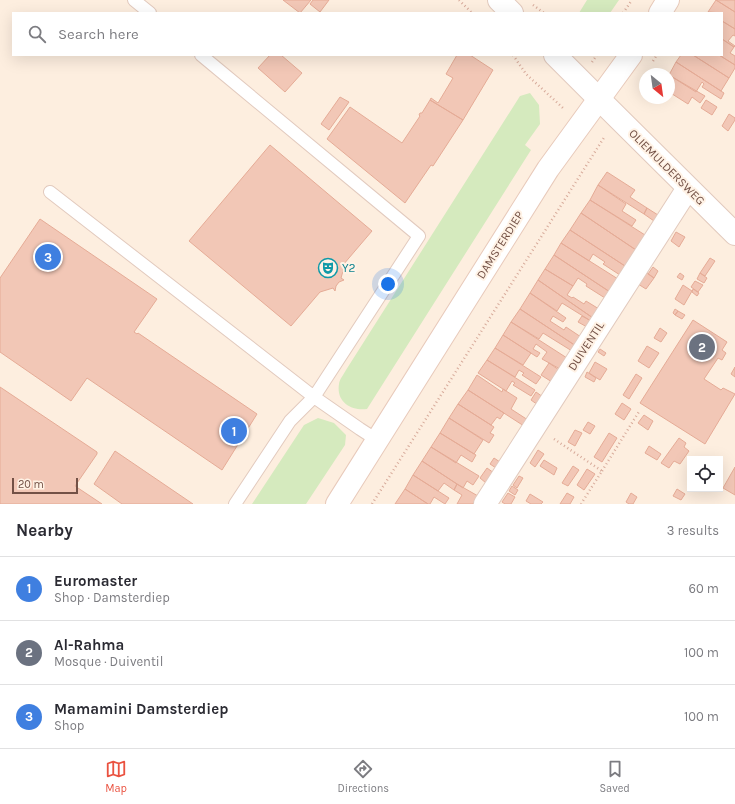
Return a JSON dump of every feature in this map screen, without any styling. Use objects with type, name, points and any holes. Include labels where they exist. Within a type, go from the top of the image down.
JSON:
[{"type":"street","points":[[499,0],[520,7]]},
{"type":"street","points":[[661,12],[668,0]]},
{"type":"street","name":"OLIEMULDERSWEG","points":[[556,56],[688,188],[731,225]]},
{"type":"street","name":"DAMSTERDIEP","points":[[337,504],[548,168],[629,56]]},
{"type":"street","name":"DUIVENTIL","points":[[485,504],[688,188]]},
{"type":"lane","points":[[134,0],[149,12]]},
{"type":"lane","points":[[202,56],[419,236],[314,397],[290,421],[235,504]]},
{"type":"lane","points":[[50,192],[314,397],[377,440]]},
{"type":"path","points":[[459,0],[471,12]]},
{"type":"path","points":[[624,12],[632,0]]},
{"type":"path","points":[[520,7],[540,12]]},
{"type":"path","points":[[513,56],[526,74],[563,108]]},
{"type":"path","points":[[372,504],[617,117]]},
{"type":"path","points":[[581,504],[640,410]]},
{"type":"path","points":[[535,426],[602,470]]},
{"type":"green space","points":[[587,0],[619,0],[611,12],[580,12]]},
{"type":"green space","points":[[530,93],[539,105],[540,124],[525,145],[531,150],[367,409],[350,407],[342,400],[340,396],[339,384],[342,377],[520,96]]},
{"type":"green space","points":[[318,418],[334,423],[346,435],[345,445],[306,504],[252,504],[304,425]]},
{"type":"building","points":[[283,0],[311,0],[301,12],[299,12]]},
{"type":"building","points":[[313,0],[329,0],[320,12],[310,4]]},
{"type":"building","points":[[716,0],[735,12],[735,29],[723,22],[723,12],[708,12]]},
{"type":"building","points":[[716,0],[735,0],[735,12]]},
{"type":"building","points":[[723,22],[735,29],[735,36],[733,35],[728,41],[735,46],[734,47],[723,40]]},
{"type":"building","points":[[723,40],[734,47],[730,53],[735,56],[735,65],[721,56],[723,56]]},
{"type":"building","points":[[269,56],[282,56],[302,73],[285,92],[258,68]]},
{"type":"building","points":[[456,56],[472,56],[493,70],[463,120],[430,100],[431,98],[438,103],[453,78],[446,74]]},
{"type":"building","points":[[680,56],[695,56],[729,78],[721,91],[676,62]]},
{"type":"building","points":[[695,56],[721,56],[735,65],[735,68],[729,78]]},
{"type":"building","points":[[676,62],[724,93],[721,99],[702,87],[704,84],[702,82],[696,92],[675,79],[675,68],[673,68]]},
{"type":"building","points":[[675,78],[705,96],[700,103],[692,97],[688,104],[675,96]]},
{"type":"building","points":[[340,97],[349,102],[329,130],[321,124]]},
{"type":"building","points":[[430,100],[463,120],[433,166],[431,165],[405,203],[327,139],[350,107],[402,143],[420,116],[420,113],[422,113]]},
{"type":"building","points":[[706,100],[717,107],[712,115],[701,108]]},
{"type":"building","points":[[729,114],[735,118],[735,120],[728,131],[722,126]]},
{"type":"building","points":[[270,145],[372,231],[343,265],[341,278],[344,280],[339,282],[335,291],[333,288],[320,292],[291,326],[189,241]]},
{"type":"building","points":[[607,172],[635,190],[630,197],[647,208],[644,214],[598,185]]},
{"type":"building","points":[[598,185],[626,204],[622,211],[636,220],[632,226],[590,200]]},
{"type":"building","points":[[590,200],[645,235],[636,250],[581,213]]},
{"type":"building","points":[[647,208],[658,215],[654,221],[644,214]]},
{"type":"building","points":[[581,213],[636,250],[625,266],[570,230]]},
{"type":"building","points":[[40,219],[157,299],[134,332],[137,334],[138,333],[257,414],[222,470],[87,378],[71,401],[0,352],[0,278]]},
{"type":"building","points":[[570,230],[625,266],[620,275],[603,264],[605,262],[593,254],[589,261],[561,243]]},
{"type":"building","points":[[676,232],[685,237],[679,247],[671,241]]},
{"type":"building","points":[[561,243],[618,279],[610,292],[554,255]]},
{"type":"building","points":[[554,255],[610,292],[605,298],[586,286],[587,284],[578,278],[573,286],[545,269]]},
{"type":"building","points":[[710,258],[715,261],[705,276],[700,273]]},
{"type":"building","points":[[653,267],[658,271],[654,278],[648,274]]},
{"type":"building","points":[[545,269],[573,286],[567,295],[584,304],[586,301],[599,309],[593,318],[538,280]]},
{"type":"building","points":[[646,272],[654,278],[646,289],[638,284]]},
{"type":"building","points":[[680,273],[684,276],[682,280],[677,277]]},
{"type":"building","points":[[700,273],[707,278],[704,283],[697,279]]},
{"type":"building","points":[[538,280],[593,318],[591,321],[562,303],[557,311],[530,293]]},
{"type":"building","points":[[695,281],[703,285],[698,292],[691,287]]},
{"type":"building","points":[[683,285],[692,291],[684,305],[675,299]]},
{"type":"building","points":[[693,289],[699,293],[697,296],[692,292]]},
{"type":"building","points":[[530,293],[566,318],[563,322],[553,316],[550,321],[564,330],[566,327],[581,337],[576,346],[520,309]]},
{"type":"building","points":[[520,309],[576,346],[572,351],[543,333],[539,339],[511,322]]},
{"type":"building","points":[[675,309],[678,311],[675,315],[673,313]]},
{"type":"building","points":[[678,311],[685,315],[682,319],[675,315]]},
{"type":"building","points":[[582,316],[591,321],[587,327],[578,322]]},
{"type":"building","points":[[693,320],[727,342],[722,350],[726,353],[722,360],[718,358],[704,379],[721,390],[723,388],[735,394],[705,444],[640,403]]},
{"type":"building","points":[[511,322],[567,358],[560,369],[542,359],[547,352],[536,344],[533,349],[540,353],[537,357],[503,335]]},
{"type":"building","points":[[660,328],[667,333],[661,342],[654,338]]},
{"type":"building","points":[[503,335],[531,353],[523,365],[495,348]]},
{"type":"building","points":[[647,346],[659,353],[649,368],[638,361]]},
{"type":"building","points":[[495,348],[541,377],[536,384],[522,375],[524,373],[519,370],[515,377],[487,360]]},
{"type":"building","points":[[600,349],[606,353],[604,356],[598,352]]},
{"type":"building","points":[[487,360],[535,390],[531,396],[513,385],[515,383],[512,381],[506,391],[478,373]]},
{"type":"building","points":[[595,362],[607,369],[600,380],[589,373]]},
{"type":"building","points":[[549,363],[559,370],[552,382],[541,375]]},
{"type":"building","points":[[735,367],[735,377],[731,374]]},
{"type":"building","points":[[587,372],[596,378],[594,382],[585,377]]},
{"type":"building","points":[[636,374],[642,378],[629,399],[623,395]]},
{"type":"building","points":[[477,375],[502,392],[503,389],[517,398],[511,409],[528,420],[524,426],[468,390]]},
{"type":"building","points":[[0,387],[97,452],[75,486],[102,504],[0,504]]},
{"type":"building","points":[[468,390],[504,413],[500,419],[497,417],[491,425],[458,404]]},
{"type":"building","points":[[536,392],[543,397],[538,405],[531,400]]},
{"type":"building","points":[[622,403],[631,409],[624,420],[615,414]]},
{"type":"building","points":[[458,404],[494,427],[490,433],[494,435],[489,443],[449,418]]},
{"type":"building","points":[[644,415],[653,421],[648,430],[638,423]]},
{"type":"building","points":[[449,418],[483,440],[474,454],[440,433]]},
{"type":"building","points":[[588,422],[595,426],[590,434],[583,430]]},
{"type":"building","points":[[575,430],[582,433],[575,446],[568,442]]},
{"type":"building","points":[[440,433],[476,455],[472,462],[461,455],[456,463],[431,447]]},
{"type":"building","points":[[609,433],[617,438],[602,462],[594,457]]},
{"type":"building","points":[[679,438],[686,443],[684,447],[689,451],[680,464],[674,461],[669,468],[661,463]]},
{"type":"building","points":[[649,446],[661,454],[657,460],[645,453]]},
{"type":"building","points":[[431,447],[479,476],[473,485],[467,481],[463,488],[422,461]]},
{"type":"building","points":[[538,450],[544,454],[535,467],[530,463]]},
{"type":"building","points":[[115,451],[193,504],[122,504],[94,484]]},
{"type":"building","points":[[494,458],[500,462],[496,468],[490,464]]},
{"type":"building","points":[[544,460],[557,468],[554,475],[540,466]]},
{"type":"building","points":[[422,461],[457,484],[454,490],[444,483],[438,491],[413,475]]},
{"type":"building","points":[[573,466],[579,470],[568,486],[562,483]]},
{"type":"building","points":[[735,467],[735,495],[723,488]]},
{"type":"building","points":[[487,468],[494,473],[486,483],[480,478]]},
{"type":"building","points":[[587,469],[595,474],[584,490],[577,485]]},
{"type":"building","points":[[413,475],[449,498],[445,504],[434,497],[430,504],[428,504],[405,489]]},
{"type":"building","points":[[519,476],[523,478],[517,488],[513,485]]},
{"type":"building","points":[[457,484],[478,496],[473,504],[457,504],[462,495],[454,490]]},
{"type":"building","points":[[512,486],[518,490],[515,495],[509,491]]},
{"type":"building","points":[[405,489],[428,504],[395,504]]},
{"type":"building","points":[[677,489],[685,494],[681,500],[673,496]]},
{"type":"building","points":[[508,493],[515,497],[511,504],[505,504],[502,502]]},
{"type":"building","points":[[567,493],[574,497],[570,504],[560,504]]},
{"type":"building","points":[[631,493],[637,497],[633,504],[629,504],[626,502]]},
{"type":"building","points":[[530,494],[543,502],[541,504],[531,504],[526,501]]},
{"type":"place","name":"Mamamini Damsterdiep","points":[[48,257]]},
{"type":"place","name":"Y2","points":[[328,268]]},
{"type":"place","name":"Al-Rahma","points":[[702,347]]},
{"type":"place","name":"Euromaster","points":[[234,431]]}]
